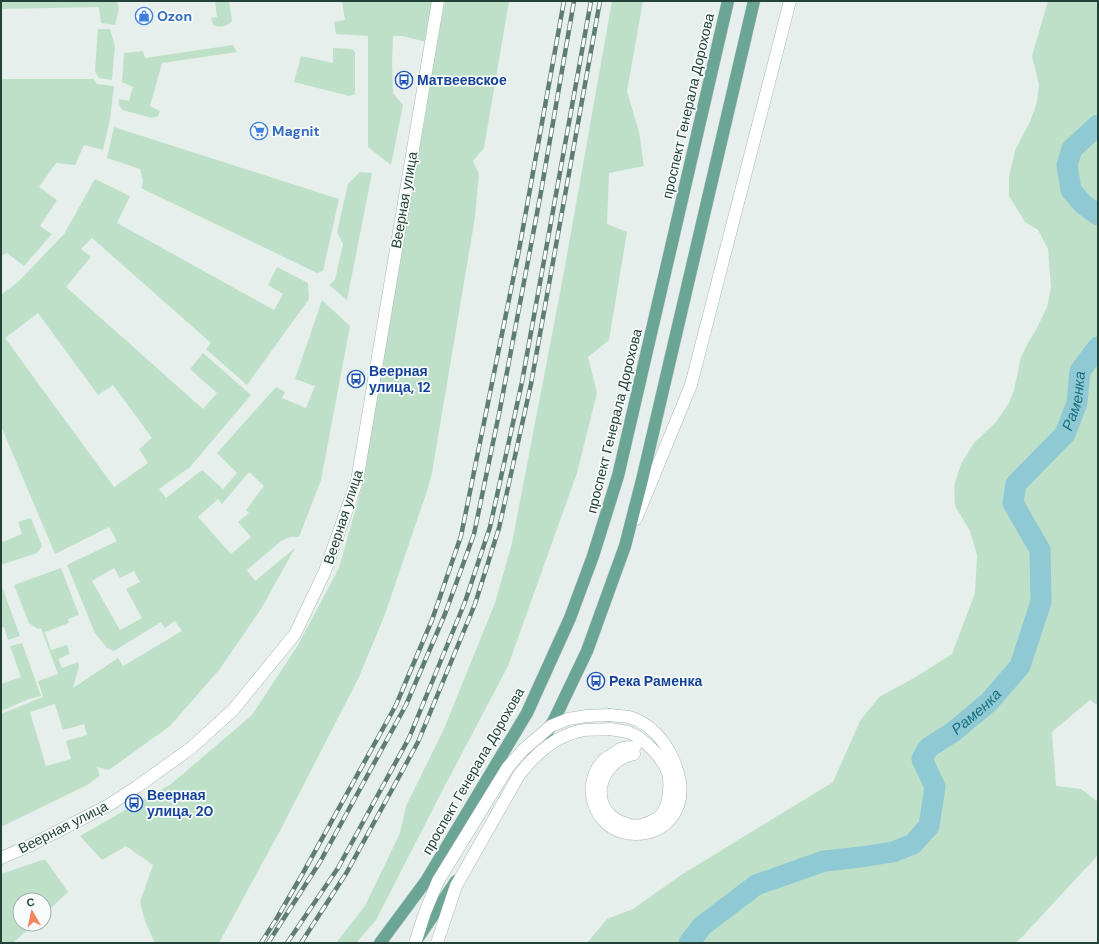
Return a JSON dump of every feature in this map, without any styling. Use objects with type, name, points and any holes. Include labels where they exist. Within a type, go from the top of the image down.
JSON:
[{"type":"main road","name":"проспект Генерала Дорохова","points":[[380,943],[426,881],[527,713],[570,618],[594,556],[618,476],[728,1]]},
{"type":"main road","points":[[415,943],[504,808],[554,720],[587,651],[625,546],[754,1]]},
{"type":"street","name":"Веерная улица","points":[[1,858],[109,805],[191,748],[233,710],[295,634],[325,571],[357,481],[438,1]]},
{"type":"street","points":[[625,546],[690,385],[790,1]]},
{"type":"street","points":[[415,943],[425,912],[438,881],[508,767],[523,750],[551,726],[568,719],[587,716],[628,717],[645,724],[660,738],[668,748],[676,767],[680,784],[680,799],[674,814],[662,827],[647,834],[630,834],[614,830],[603,820],[596,810],[592,797],[592,784],[595,774],[603,761],[622,748],[635,750],[609,767],[603,778],[601,792],[603,806],[613,818],[627,824],[643,826],[661,816],[668,801],[670,784],[667,772],[657,754],[644,742],[629,732],[610,729],[585,730],[570,734],[546,746],[532,759],[519,775],[456,886],[437,943]]},
{"type":"green space","points":[[1,1],[117,1],[119,9],[115,25],[101,23],[99,7],[1,9]]},
{"type":"green space","points":[[215,1],[229,1],[232,21],[226,26],[221,27],[213,25],[211,18],[217,17]]},
{"type":"green space","points":[[342,1],[438,1],[431,43],[402,36],[393,36],[393,93],[403,105],[391,165],[368,147],[368,36],[336,34],[334,22],[345,20]]},
{"type":"green space","points":[[445,1],[509,1],[484,148],[473,161],[479,174],[475,217],[432,473],[428,488],[384,617],[358,679],[282,827],[219,943],[155,943],[145,921],[140,902],[153,865],[126,846],[102,860],[80,836],[171,784],[252,715],[298,645],[339,568],[362,486],[410,197],[427,107],[427,93]]},
{"type":"green space","points":[[612,1],[643,1],[627,91],[639,132],[644,166],[609,173],[607,224],[627,232],[609,340],[588,357],[597,393],[577,473],[508,666],[376,920],[356,943],[336,943],[365,906],[400,833],[406,806],[443,731],[495,603],[512,543],[564,272]]},
{"type":"green space","points":[[1048,1],[1098,1],[1098,706],[1090,700],[1052,732],[1056,786],[1081,789],[1098,802],[1098,855],[1015,943],[587,943],[607,919],[633,909],[681,875],[833,782],[860,721],[879,697],[914,678],[952,654],[975,593],[977,555],[970,531],[955,506],[954,486],[961,464],[974,443],[996,422],[1009,403],[1014,390],[1021,357],[1047,307],[1051,287],[1048,249],[1038,230],[1025,222],[1009,196],[1009,176],[1016,148],[1030,122],[1037,102],[1039,85],[1032,56]]},
{"type":"green space","points":[[98,29],[110,29],[115,46],[112,80],[99,78],[95,71]]},
{"type":"green space","points":[[233,45],[237,52],[162,63],[150,106],[160,111],[158,116],[152,118],[122,110],[119,104],[119,99],[129,101],[133,87],[122,82],[124,53],[143,51],[145,58]]},
{"type":"green space","points":[[333,48],[352,49],[355,52],[355,94],[349,96],[294,82],[301,56],[333,63]]},
{"type":"green space","points":[[1,79],[94,79],[97,84],[114,86],[110,119],[103,150],[84,145],[75,165],[56,163],[39,187],[57,200],[40,226],[52,234],[24,266],[7,253],[1,256]]},
{"type":"green space","points":[[114,127],[339,199],[323,271],[317,273],[141,188],[143,182],[140,169],[107,158]]},
{"type":"green space","points":[[360,172],[372,173],[347,300],[329,285],[335,280],[343,244],[337,232],[348,184]]},
{"type":"green space","points":[[95,179],[130,196],[117,223],[274,310],[283,294],[268,285],[277,267],[308,283],[309,299],[247,385],[206,349],[211,343],[92,238],[81,249],[91,257],[66,287],[203,409],[217,393],[190,369],[203,353],[251,395],[190,467],[159,489],[166,498],[202,470],[223,489],[237,473],[217,453],[276,387],[285,392],[282,398],[306,408],[315,386],[295,379],[322,300],[350,326],[321,480],[299,537],[290,537],[281,541],[247,570],[255,581],[295,548],[261,609],[219,670],[170,726],[109,770],[97,767],[100,776],[87,785],[1,827],[1,714],[43,697],[38,681],[58,674],[41,628],[38,629],[29,623],[14,585],[61,568],[79,615],[68,619],[69,623],[45,632],[51,650],[67,645],[70,654],[58,659],[62,668],[78,662],[79,666],[73,688],[118,658],[123,666],[182,631],[175,621],[165,628],[161,622],[114,651],[107,648],[95,633],[67,565],[117,541],[109,527],[55,554],[1,426],[1,295],[19,281],[64,234]],"holes":[[[38,313],[98,395],[113,385],[152,438],[139,449],[148,463],[114,487],[5,338]],[[249,472],[264,486],[246,510],[249,513],[238,522],[251,537],[231,554],[198,517],[218,499],[222,504]],[[114,568],[120,578],[134,571],[140,582],[126,589],[142,618],[120,630],[92,581]],[[55,704],[63,730],[84,724],[87,735],[66,741],[71,759],[46,766],[30,712]]]},
{"type":"green space","points":[[31,518],[42,546],[37,553],[1,565],[1,538],[3,542],[22,534],[18,522]]},
{"type":"green space","points":[[1,584],[20,636],[8,640],[4,627],[1,628]]},
{"type":"green space","points":[[22,643],[41,696],[29,699],[1,711],[1,684],[21,677],[10,646]]},
{"type":"green space","points":[[45,859],[68,892],[52,907],[52,892],[12,892],[12,932],[25,932],[13,943],[1,943],[1,874]]},
{"type":"waterway","name":"Раменка","points":[[1098,125],[1072,149],[1067,165],[1071,190],[1083,204],[1098,215]]},
{"type":"waterway","name":"Раменка","points":[[689,943],[702,926],[756,885],[824,861],[893,852],[913,844],[929,826],[935,787],[922,759],[928,748],[953,732],[989,702],[1020,666],[1041,602],[1040,550],[1013,503],[1016,484],[1065,434],[1077,403],[1080,371],[1098,347]]},
{"type":"railway","points":[[261,943],[303,873],[396,705],[432,620],[461,536],[519,250],[564,1]]},
{"type":"railway","points":[[268,943],[320,862],[406,705],[445,614],[474,534],[500,409],[541,192],[574,1]]},
{"type":"railway","points":[[287,943],[338,868],[409,738],[465,602],[490,527],[522,382],[591,1]]},
{"type":"railway","points":[[301,943],[347,872],[418,742],[475,604],[499,528],[531,384],[600,1]]},
{"type":"place","name":"Ozon","points":[[144,16]]},
{"type":"place","name":"Матвеевское","points":[[404,80]]},
{"type":"place","name":"Magnit","points":[[259,131]]},
{"type":"place","name":"Веерная улица, 12","points":[[356,379]]},
{"type":"place","name":"Река Раменка","points":[[596,681]]},
{"type":"place","name":"Веерная улица, 20","points":[[134,803]]}]
